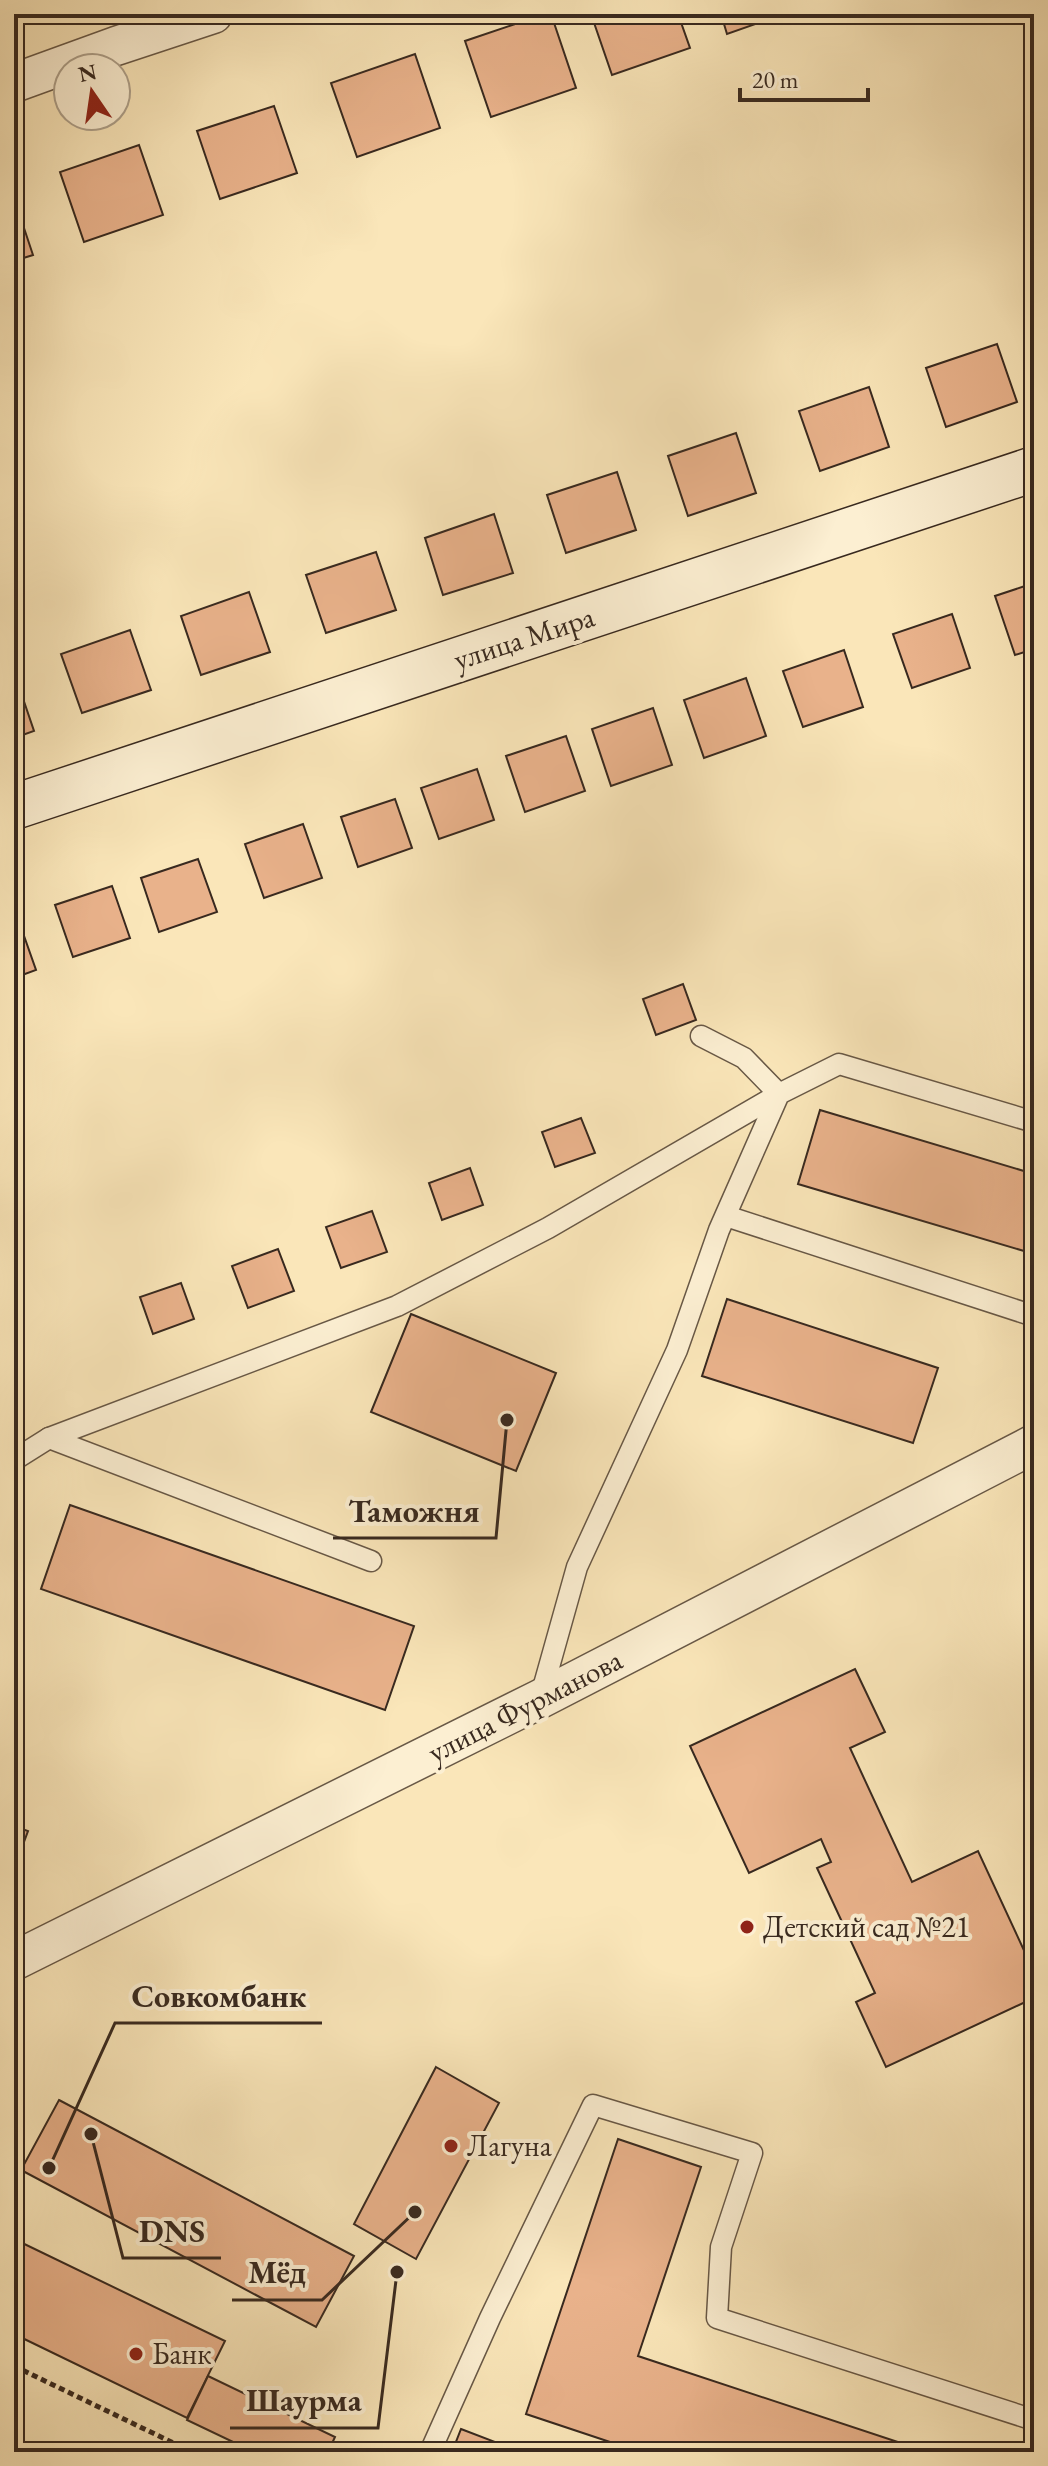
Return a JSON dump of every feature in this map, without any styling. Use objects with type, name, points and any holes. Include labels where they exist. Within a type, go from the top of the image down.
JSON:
[{"type":"main road","name":"улица Мира","points":[[14,807],[1034,469]]},
{"type":"street","points":[[14,83],[213,14]]},
{"type":"street","name":"улица Фурманова","points":[[14,1961],[540,1699],[1034,1444]]},
{"type":"lane","points":[[701,1036],[744,1058],[779,1094]]},
{"type":"lane","points":[[14,1460],[49,1438],[397,1306],[548,1228],[779,1094],[839,1064],[1034,1122]]},
{"type":"lane","points":[[540,1699],[577,1567],[677,1350],[726,1216],[779,1094]]},
{"type":"lane","points":[[726,1216],[1034,1316]]},
{"type":"lane","points":[[49,1438],[371,1561]]},
{"type":"lane","points":[[430,2452],[490,2318],[593,2105],[752,2153],[721,2247],[717,2318],[1034,2420]]},
{"type":"path","points":[[14,2366],[192,2452]]},
{"type":"building","points":[[551,14],[576,88],[491,117],[465,41]]},
{"type":"building","points":[[591,14],[678,14],[690,48],[612,75]]},
{"type":"building","points":[[721,14],[784,14],[727,34]]},
{"type":"building","points":[[415,54],[440,128],[357,157],[331,83]]},
{"type":"building","points":[[274,106],[297,173],[220,199],[197,131]]},
{"type":"building","points":[[139,145],[163,215],[84,242],[60,172]]},
{"type":"building","points":[[14,198],[33,255],[14,261]]},
{"type":"building","points":[[997,344],[1017,402],[946,427],[926,368]]},
{"type":"building","points":[[869,387],[889,447],[820,471],[799,411]]},
{"type":"building","points":[[736,433],[756,493],[688,516],[668,456]]},
{"type":"building","points":[[617,472],[636,530],[566,553],[547,495]]},
{"type":"building","points":[[494,514],[513,573],[443,595],[425,538]]},
{"type":"building","points":[[376,552],[396,610],[326,633],[306,575]]},
{"type":"building","points":[[1034,583],[1034,649],[1015,655],[995,596]]},
{"type":"building","points":[[249,592],[270,652],[201,675],[181,616]]},
{"type":"building","points":[[952,614],[970,668],[912,688],[893,634]]},
{"type":"building","points":[[130,630],[151,690],[82,713],[61,654]]},
{"type":"building","points":[[844,650],[863,707],[803,727],[783,671]]},
{"type":"building","points":[[14,672],[34,731],[14,738]]},
{"type":"building","points":[[746,678],[766,736],[704,758],[684,700]]},
{"type":"building","points":[[653,708],[672,765],[611,786],[592,729]]},
{"type":"building","points":[[566,736],[585,791],[525,812],[506,756]]},
{"type":"building","points":[[477,769],[494,820],[439,839],[421,788]]},
{"type":"building","points":[[395,799],[412,848],[358,867],[341,817]]},
{"type":"building","points":[[303,824],[322,878],[264,898],[245,844]]},
{"type":"building","points":[[198,859],[217,912],[159,932],[141,878]]},
{"type":"building","points":[[112,886],[130,938],[73,957],[55,905]]},
{"type":"building","points":[[17,916],[36,970],[14,978],[14,918]]},
{"type":"building","points":[[683,984],[696,1020],[656,1035],[643,999]]},
{"type":"building","points":[[820,1110],[1034,1174],[1034,1254],[798,1184]]},
{"type":"building","points":[[581,1118],[595,1153],[555,1167],[542,1132]]},
{"type":"building","points":[[470,1168],[483,1205],[442,1220],[429,1183]]},
{"type":"building","points":[[372,1211],[387,1252],[341,1268],[326,1227]]},
{"type":"building","points":[[278,1249],[294,1291],[248,1308],[232,1266]]},
{"type":"building","points":[[181,1283],[194,1319],[153,1334],[140,1297]]},
{"type":"building","points":[[727,1299],[938,1368],[913,1443],[702,1376]]},
{"type":"building","points":[[411,1314],[556,1373],[516,1471],[371,1412]]},
{"type":"building","points":[[70,1505],[414,1626],[385,1710],[41,1589]]},
{"type":"building","points":[[855,1669],[885,1732],[850,1748],[912,1882],[978,1851],[1034,1972],[1034,1998],[886,2067],[856,2002],[875,1993],[817,1868],[831,1862],[821,1839],[749,1873],[690,1746]]},
{"type":"building","points":[[14,1826],[28,1831],[14,1869]]},
{"type":"building","points":[[436,2067],[499,2103],[416,2259],[354,2224]]},
{"type":"building","points":[[59,2100],[354,2256],[316,2327],[21,2170]]},
{"type":"building","points":[[618,2139],[701,2167],[638,2356],[928,2452],[640,2452],[526,2414]]},
{"type":"building","points":[[14,2239],[225,2341],[187,2418],[14,2334]]},
{"type":"building","points":[[208,2376],[335,2437],[328,2452],[254,2452],[187,2420]]},
{"type":"building","points":[[461,2429],[521,2452],[452,2452]]},
{"type":"place","name":"Таможня","points":[[507,1420]]},
{"type":"place","name":"Детский сад №21","points":[[747,1927]]},
{"type":"place","name":"DNS","points":[[91,2134]]},
{"type":"place","name":"Лагуна","points":[[451,2146]]},
{"type":"place","name":"Совкомбанк","points":[[49,2168]]},
{"type":"place","name":"Мёд","points":[[415,2212]]},
{"type":"place","name":"Шаурма","points":[[397,2272]]},
{"type":"place","name":"Банк","points":[[136,2354]]}]
